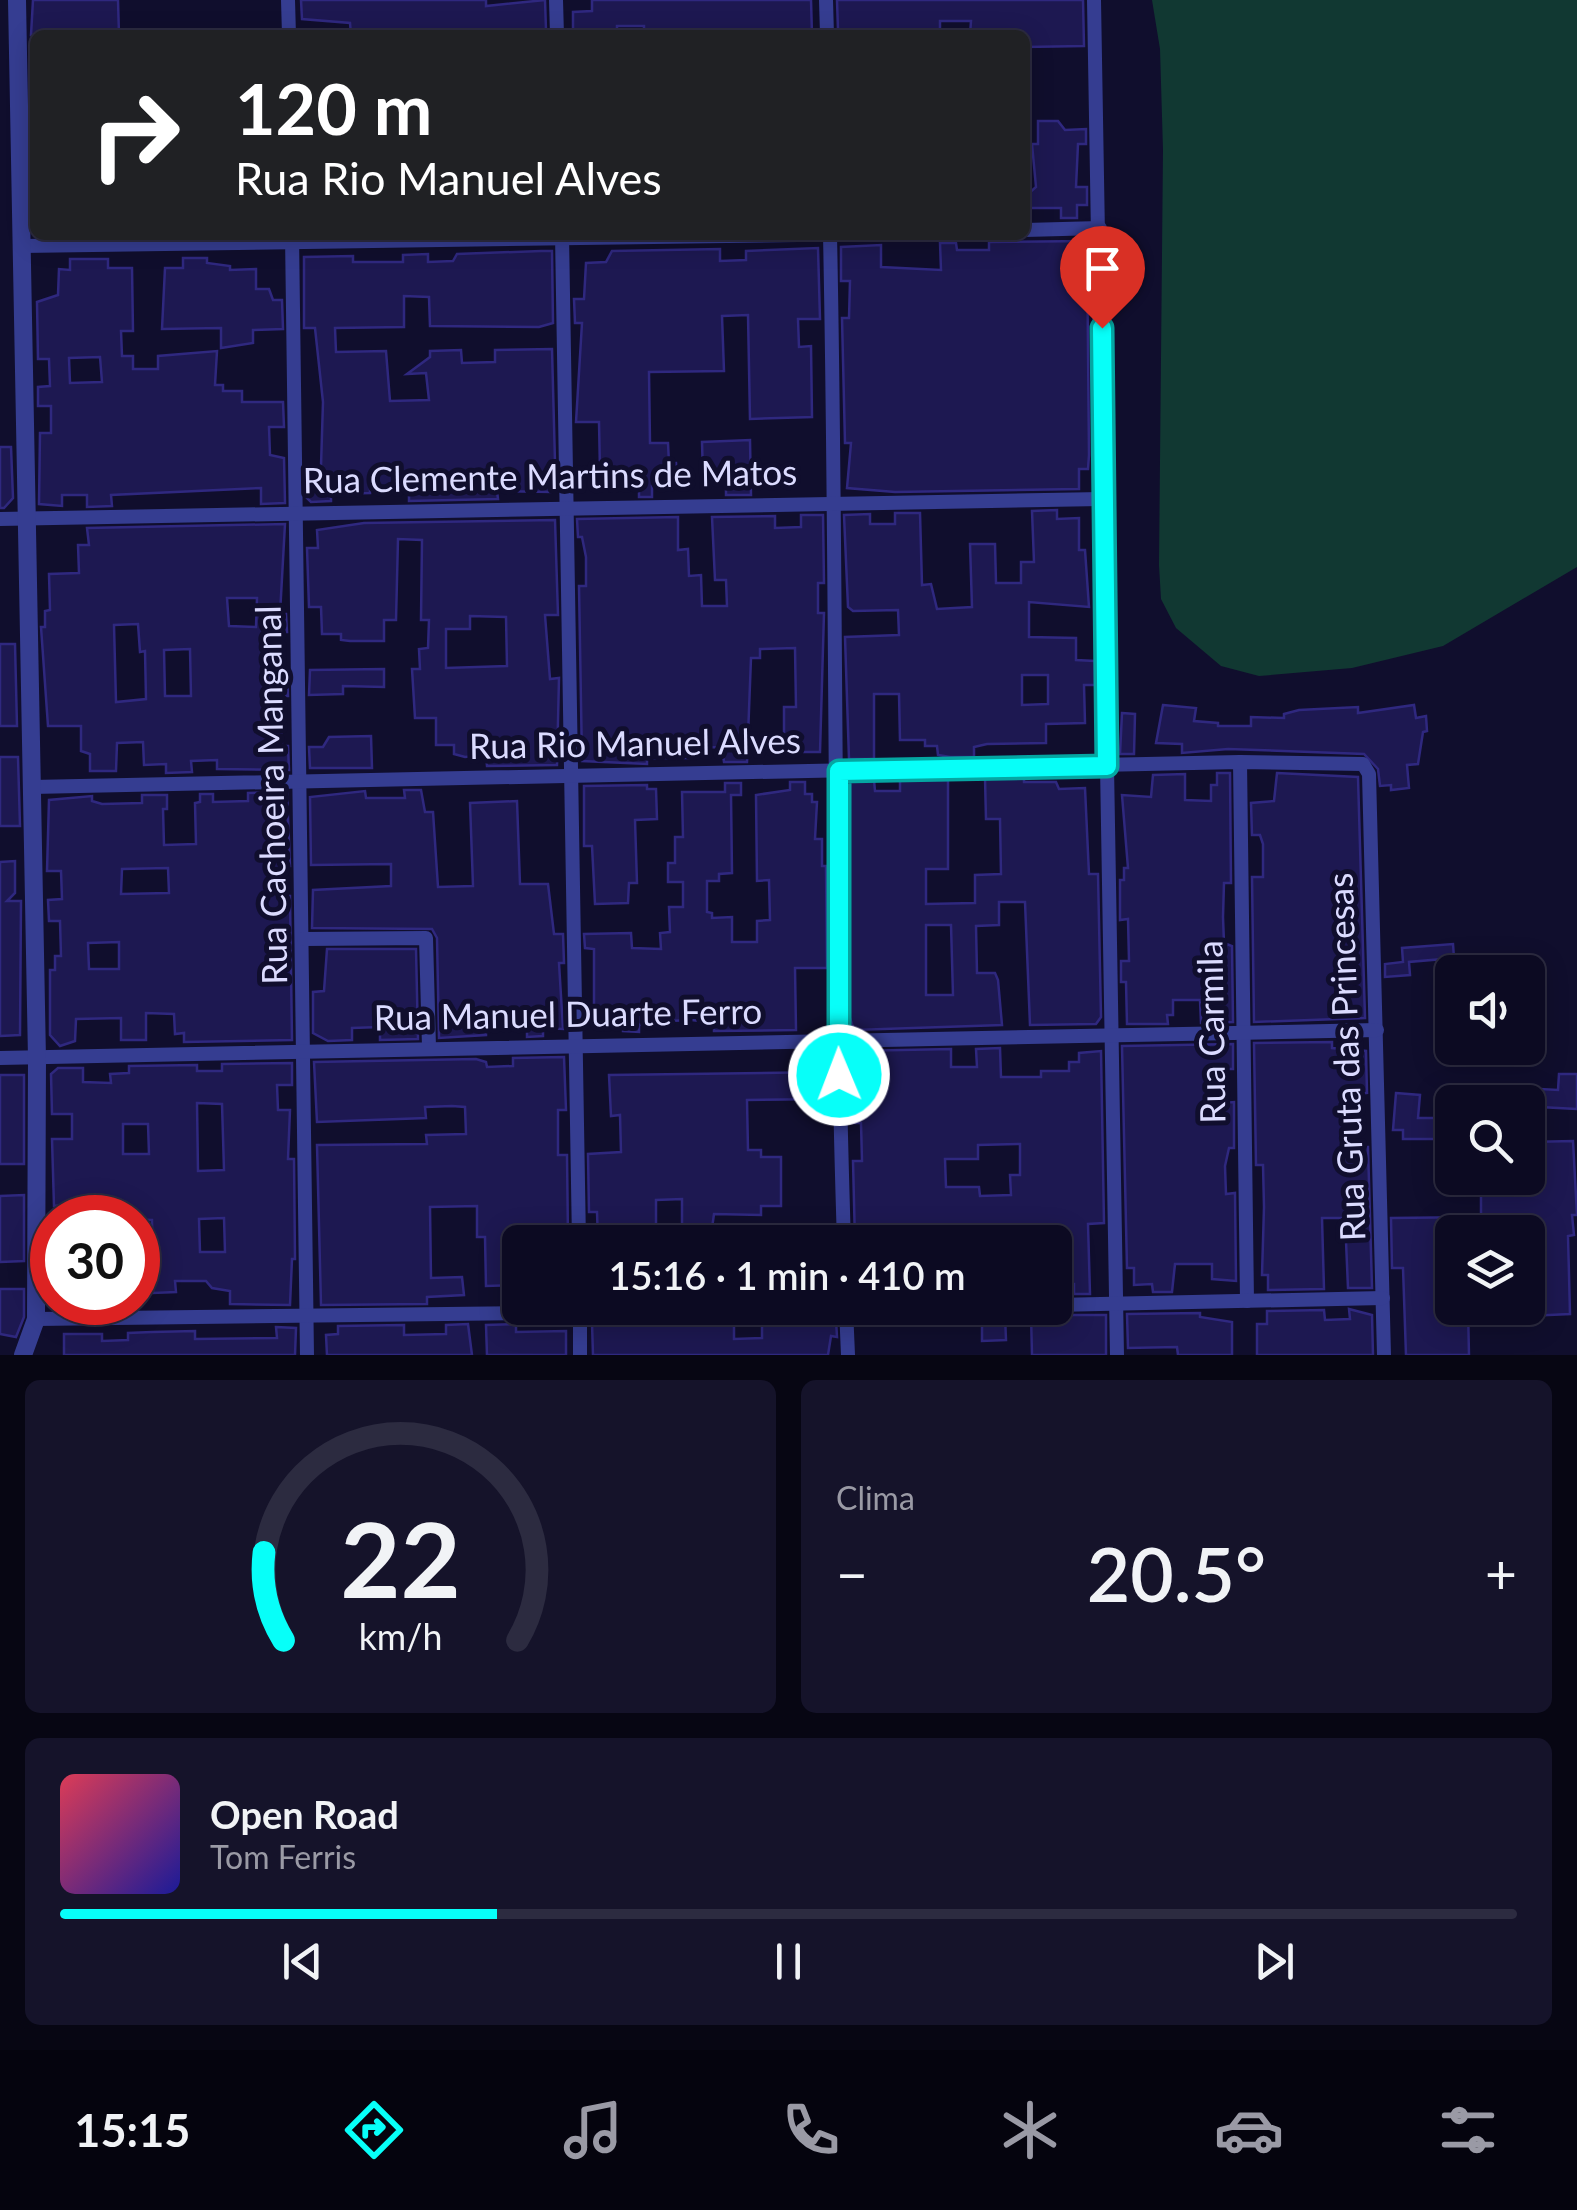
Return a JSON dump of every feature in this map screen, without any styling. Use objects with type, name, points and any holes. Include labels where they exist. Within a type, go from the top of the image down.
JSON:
[{"type":"street","points":[[17,0],[36,1195]]},
{"type":"street","points":[[288,0],[289,30]]},
{"type":"street","points":[[556,0],[557,30]]},
{"type":"street","points":[[826,0],[827,30]]},
{"type":"street","points":[[1094,0],[1117,1355]]},
{"type":"street","points":[[1030,230],[1100,228]]},
{"type":"street","points":[[21,246],[292,240]]},
{"type":"street","name":"Rua Cachoeira Manganal","points":[[292,240],[306,1050],[307,1355]]},
{"type":"street","points":[[562,240],[579,1225]]},
{"type":"street","points":[[830,240],[843,1225]]},
{"type":"street","name":"Rua Clemente Martins de Matos","points":[[0,519],[1102,499]]},
{"type":"street","name":"Rua Rio Manuel Alves","points":[[32,787],[1240,762],[1359,763]]},
{"type":"street","name":"Rua Carmila","points":[[1240,762],[1247,1301]]},
{"type":"street","name":"Rua Gruta das Princesas","points":[[1359,763],[1370,774],[1384,1355]]},
{"type":"street","points":[[304,939],[426,938],[429,1046]]},
{"type":"street","name":"Rua Manuel Duarte Ferro","points":[[0,1058],[429,1046],[1376,1030]]},
{"type":"street","points":[[1072,1305],[1383,1298]]},
{"type":"street","points":[[160,1317],[502,1312]]},
{"type":"street","points":[[580,1325],[580,1355]]},
{"type":"street","points":[[847,1325],[848,1355]]},
{"type":"green space","points":[[1152,0],[1577,0],[1577,567],[1443,646],[1352,668],[1259,676],[1221,666],[1176,628],[1161,599],[1159,565],[1163,150],[1160,49]]},
{"type":"building","points":[[33,0],[118,0],[119,30],[31,30]]},
{"type":"building","points":[[301,0],[486,0],[486,6],[545,0],[546,30],[351,30],[350,23],[302,19]]},
{"type":"building","points":[[592,0],[811,0],[812,30],[644,30],[644,26],[617,26],[617,30],[573,30],[573,12],[592,11]]},
{"type":"building","points":[[837,0],[1083,0],[1084,46],[1030,47],[1030,30],[970,30],[971,21],[940,21],[940,30],[838,30]]},
{"type":"building","points":[[1038,121],[1058,121],[1065,130],[1086,129],[1086,144],[1078,144],[1076,187],[1087,187],[1087,205],[1077,205],[1077,218],[1061,218],[1061,208],[1030,208],[1030,192],[1036,187],[1032,144],[1038,144]]},
{"type":"building","points":[[1087,241],[1089,455],[1088,469],[1079,469],[1079,489],[895,492],[847,488],[851,443],[845,443],[842,318],[849,318],[850,281],[841,281],[841,247],[881,245],[881,267],[941,270],[940,243],[956,243],[957,250],[989,250],[989,242]]},
{"type":"building","points":[[818,248],[820,319],[798,319],[799,347],[811,346],[812,417],[750,419],[748,315],[722,316],[724,371],[649,372],[650,443],[668,443],[669,463],[676,463],[677,477],[670,477],[670,486],[652,486],[652,497],[639,497],[639,470],[600,471],[599,422],[576,422],[582,323],[575,323],[574,299],[584,299],[586,263],[606,262],[612,251],[720,249],[720,261],[746,260],[746,251]]},
{"type":"building","points":[[552,251],[553,323],[539,327],[430,326],[429,297],[404,296],[404,327],[335,328],[336,352],[386,351],[390,401],[429,400],[426,373],[407,374],[430,357],[430,351],[461,350],[462,363],[495,362],[495,350],[552,349],[555,462],[551,463],[551,492],[497,491],[498,499],[409,501],[409,488],[370,487],[370,493],[331,494],[331,501],[311,502],[306,497],[306,486],[315,486],[316,467],[321,466],[323,402],[315,328],[304,328],[304,257],[353,256],[353,262],[403,262],[403,255],[428,254],[428,262],[453,261],[457,254]]},
{"type":"building","points":[[183,258],[207,258],[207,263],[230,266],[230,270],[256,269],[256,289],[269,289],[273,300],[282,300],[283,329],[253,330],[253,343],[221,348],[221,328],[162,329],[165,268],[183,268]]},
{"type":"building","points":[[70,259],[108,259],[108,268],[132,268],[133,331],[121,331],[122,356],[133,356],[133,369],[158,369],[158,356],[217,351],[215,385],[223,385],[223,391],[242,391],[242,402],[283,402],[284,427],[269,427],[270,455],[284,458],[285,503],[261,504],[261,488],[111,495],[112,506],[87,507],[87,495],[62,495],[62,506],[39,504],[40,433],[51,433],[51,406],[38,406],[38,387],[50,386],[49,359],[38,359],[37,302],[58,295],[59,269],[70,270]],"holes":[[[100,357],[102,382],[70,383],[69,358]]]},
{"type":"building","points":[[750,440],[751,495],[726,495],[726,480],[703,477],[702,442]]},
{"type":"building","points":[[0,447],[11,447],[13,498],[4,508],[0,508]]},
{"type":"building","points":[[1057,510],[1057,519],[1079,518],[1079,550],[1085,550],[1089,607],[1029,602],[1029,637],[1076,638],[1076,660],[1095,661],[1095,685],[1084,685],[1085,723],[1046,724],[1046,743],[987,744],[974,747],[974,757],[950,757],[938,755],[937,746],[925,746],[925,740],[900,740],[899,694],[874,694],[874,759],[849,759],[845,637],[899,635],[898,610],[853,611],[848,607],[844,515],[870,514],[870,524],[895,524],[895,513],[920,513],[922,585],[931,584],[937,609],[972,607],[970,544],[995,544],[996,583],[1021,583],[1021,562],[1034,562],[1032,511]],"holes":[[[1022,675],[1048,675],[1048,704],[1022,705]]]},
{"type":"building","points":[[801,515],[823,515],[824,583],[818,583],[818,613],[824,613],[820,752],[784,752],[784,707],[796,707],[795,648],[760,649],[760,658],[751,658],[747,762],[724,762],[722,747],[691,748],[692,758],[647,758],[647,764],[582,761],[579,586],[586,586],[586,557],[582,537],[578,537],[577,519],[678,517],[678,550],[688,549],[689,576],[701,575],[702,606],[727,606],[726,580],[715,580],[712,517],[775,516],[775,528],[801,527]]},
{"type":"building","points":[[555,520],[558,615],[545,615],[550,679],[559,678],[557,765],[487,766],[486,755],[465,757],[454,754],[454,745],[436,745],[436,718],[415,718],[412,669],[420,669],[419,649],[428,648],[429,620],[421,620],[422,540],[398,539],[396,620],[384,620],[384,641],[341,640],[341,634],[322,634],[321,607],[309,607],[307,548],[318,548],[317,530],[364,523]],"holes":[[[470,616],[506,617],[507,666],[446,668],[446,629],[470,629]]]},
{"type":"building","points":[[285,524],[280,614],[286,614],[287,632],[280,632],[281,672],[287,672],[288,696],[280,696],[282,746],[288,746],[289,770],[217,769],[217,760],[191,761],[192,772],[166,773],[166,764],[144,765],[143,742],[117,743],[116,771],[90,771],[90,754],[81,751],[81,726],[48,726],[41,627],[45,627],[45,611],[50,610],[49,574],[79,573],[78,545],[89,545],[87,528]],"holes":[[[227,598],[257,598],[256,627],[229,626]],[[138,624],[140,652],[145,651],[146,699],[116,702],[114,625]],[[190,649],[191,696],[165,696],[164,650]]]},
{"type":"building","points":[[0,644],[15,644],[17,726],[0,726]]},
{"type":"building","points":[[384,669],[384,687],[343,686],[343,694],[309,695],[310,670]]},
{"type":"building","points":[[1163,705],[1196,708],[1194,721],[1251,726],[1251,717],[1284,718],[1284,714],[1299,710],[1358,707],[1358,713],[1414,705],[1416,718],[1426,716],[1427,731],[1423,732],[1418,764],[1407,765],[1409,788],[1391,790],[1391,785],[1380,786],[1378,769],[1364,754],[1228,749],[1182,753],[1182,744],[1156,743]]},
{"type":"building","points":[[1122,713],[1135,714],[1134,754],[1120,754]]},
{"type":"building","points":[[371,736],[372,768],[310,768],[309,747],[323,747],[329,737]]},
{"type":"building","points":[[0,757],[18,757],[20,826],[0,826]]},
{"type":"building","points":[[1217,773],[1230,773],[1231,883],[1224,883],[1223,917],[1224,943],[1232,946],[1233,1022],[1201,1023],[1200,1000],[1173,1000],[1173,1015],[1167,1015],[1168,1024],[1127,1024],[1126,982],[1121,982],[1121,961],[1129,961],[1128,919],[1120,920],[1120,880],[1124,880],[1124,868],[1128,868],[1122,795],[1151,797],[1153,775],[1185,774],[1185,800],[1211,801],[1211,785],[1217,785]]},
{"type":"building","points":[[1277,773],[1358,777],[1365,1018],[1254,1022],[1252,877],[1263,877],[1263,844],[1260,835],[1252,835],[1251,803],[1274,801]]},
{"type":"building","points":[[985,778],[1024,778],[1024,782],[1056,782],[1059,789],[1085,788],[1089,874],[1098,874],[1101,1017],[1096,1024],[1030,1025],[1025,902],[999,902],[999,925],[976,926],[977,973],[995,973],[1002,1025],[854,1030],[849,1015],[850,781],[874,780],[875,791],[900,791],[900,780],[948,780],[948,869],[926,869],[926,904],[975,903],[975,875],[1001,874],[1000,819],[986,819]],"holes":[[[926,925],[951,925],[953,995],[926,995]]]},
{"type":"building","points":[[790,782],[805,782],[805,794],[812,794],[812,802],[817,802],[815,839],[822,839],[822,866],[826,866],[827,968],[795,968],[796,1030],[714,1031],[714,1023],[692,1020],[646,1022],[639,1025],[639,1032],[623,1031],[623,1025],[594,1025],[594,949],[585,948],[584,934],[631,933],[632,948],[661,949],[660,933],[670,932],[669,907],[683,907],[683,882],[668,882],[668,863],[675,863],[675,837],[683,837],[682,792],[725,792],[725,783],[741,783],[741,795],[731,795],[732,873],[719,874],[719,881],[707,881],[707,912],[712,913],[712,918],[732,917],[732,942],[757,942],[757,921],[770,920],[769,880],[757,881],[756,795],[790,790]]},
{"type":"building","points":[[647,785],[647,789],[656,789],[657,819],[635,820],[637,883],[629,883],[628,903],[595,904],[592,846],[584,846],[584,786]]},
{"type":"building","points":[[404,790],[421,790],[425,812],[433,812],[438,887],[473,886],[470,803],[517,801],[520,884],[548,884],[554,934],[563,934],[564,963],[559,963],[563,1029],[543,1028],[543,1036],[527,1037],[527,1018],[502,1018],[502,1027],[486,1027],[486,1035],[439,1038],[437,938],[432,929],[312,928],[313,890],[391,886],[391,864],[311,865],[310,797],[365,791],[366,798],[405,798]]},
{"type":"building","points":[[287,792],[290,866],[284,866],[284,896],[290,896],[292,1040],[184,1042],[184,1033],[175,1034],[174,1014],[146,1013],[146,1040],[121,1040],[121,1018],[76,1019],[75,1041],[60,1046],[50,1035],[50,970],[55,970],[55,956],[61,956],[60,921],[49,921],[48,900],[62,899],[61,871],[47,871],[49,800],[92,796],[92,801],[102,804],[142,803],[142,795],[167,795],[167,809],[163,809],[164,845],[196,844],[195,803],[200,802],[200,794],[213,794],[213,802],[248,801],[248,793]],"holes":[[[168,868],[169,893],[121,894],[122,869]],[[119,942],[119,969],[89,969],[88,943]]]},
{"type":"building","points":[[15,861],[15,893],[7,901],[21,901],[20,1035],[0,1036],[0,862]]},
{"type":"building","points":[[1453,944],[1454,955],[1409,962],[1410,975],[1385,977],[1385,964],[1403,962],[1402,948]]},
{"type":"building","points":[[327,949],[416,949],[418,1039],[380,1040],[380,1027],[352,1028],[352,1040],[328,1041],[313,1033],[313,992],[324,991]]},
{"type":"building","points":[[1332,1042],[1332,1048],[1366,1051],[1367,1093],[1360,1094],[1360,1107],[1343,1107],[1344,1147],[1368,1147],[1372,1288],[1348,1288],[1345,1218],[1322,1218],[1324,1289],[1268,1290],[1268,1275],[1262,1275],[1263,1165],[1256,1165],[1254,1043]]},
{"type":"building","points":[[1233,1044],[1233,1069],[1222,1069],[1223,1103],[1234,1102],[1234,1148],[1229,1148],[1225,1166],[1226,1194],[1235,1193],[1236,1281],[1212,1279],[1212,1264],[1175,1264],[1172,1292],[1153,1292],[1152,1284],[1134,1285],[1134,1268],[1127,1268],[1122,1046]]},
{"type":"building","points":[[1000,1048],[1001,1077],[1041,1077],[1041,1071],[1069,1071],[1069,1062],[1079,1062],[1079,1053],[1101,1051],[1104,1223],[1088,1224],[1090,1294],[1074,1294],[1072,1225],[855,1225],[853,1161],[862,1161],[861,1123],[851,1123],[852,1051],[951,1049],[951,1067],[977,1067],[976,1049]],"holes":[[[1020,1144],[1020,1175],[1010,1175],[1011,1195],[980,1196],[979,1187],[946,1187],[945,1159],[978,1159],[978,1145]]]},
{"type":"building","points":[[564,1057],[566,1110],[558,1110],[558,1155],[567,1155],[568,1225],[502,1225],[502,1286],[486,1286],[485,1237],[477,1237],[477,1206],[430,1207],[431,1278],[462,1277],[464,1295],[427,1297],[427,1304],[321,1305],[317,1145],[427,1144],[426,1135],[466,1134],[465,1107],[425,1107],[426,1118],[317,1122],[314,1062],[476,1059],[486,1062],[487,1067],[513,1066],[513,1058]]},
{"type":"building","points":[[292,1063],[292,1085],[277,1085],[278,1110],[290,1110],[288,1159],[294,1159],[295,1259],[290,1305],[230,1304],[230,1291],[212,1288],[206,1281],[175,1281],[176,1292],[160,1293],[160,1195],[54,1195],[52,1139],[72,1139],[72,1114],[52,1114],[51,1074],[58,1068],[83,1068],[83,1082],[111,1083],[110,1074],[129,1073],[129,1066],[197,1065],[197,1071],[222,1071],[222,1064]],"holes":[[[197,1103],[222,1104],[224,1170],[198,1171]],[[123,1124],[148,1124],[149,1154],[123,1154]],[[224,1218],[225,1252],[200,1252],[199,1219]]]},
{"type":"building","points":[[829,1072],[830,1099],[747,1100],[748,1150],[761,1150],[761,1157],[781,1157],[781,1206],[761,1206],[761,1215],[714,1214],[712,1225],[682,1225],[682,1199],[656,1200],[656,1225],[597,1225],[597,1212],[589,1212],[588,1154],[621,1152],[620,1115],[611,1116],[609,1075]]},
{"type":"building","points":[[1559,1074],[1577,1074],[1577,1109],[1545,1107],[1545,1089],[1558,1090]]},
{"type":"building","points":[[0,1075],[24,1075],[24,1164],[0,1164]]},
{"type":"building","points":[[1396,1093],[1420,1095],[1418,1118],[1435,1118],[1435,1139],[1403,1139],[1403,1130],[1393,1130]]},
{"type":"building","points":[[1573,1141],[1577,1215],[1572,1215],[1574,1235],[1568,1236],[1570,1314],[1545,1315],[1545,1215],[1481,1215],[1481,1195],[1545,1195],[1545,1142]]},
{"type":"building","points":[[24,1195],[24,1261],[0,1262],[0,1196]]},
{"type":"building","points":[[1391,1218],[1435,1218],[1435,1325],[1468,1325],[1469,1355],[1406,1355],[1403,1268],[1392,1268]]},
{"type":"building","points":[[0,1289],[24,1289],[24,1317],[16,1337],[0,1334]]},
{"type":"building","points":[[1349,1309],[1372,1315],[1373,1355],[1257,1355],[1257,1324],[1267,1324],[1267,1311],[1324,1310],[1325,1320],[1350,1319]]},
{"type":"building","points":[[1200,1313],[1200,1317],[1232,1322],[1232,1355],[1178,1355],[1177,1347],[1128,1348],[1127,1314]]},
{"type":"building","points":[[1072,1315],[1106,1315],[1106,1355],[1032,1355],[1031,1325],[1072,1325]]},
{"type":"building","points":[[468,1324],[472,1355],[327,1355],[326,1335],[338,1334],[338,1326],[404,1325],[404,1335],[446,1334],[446,1325]]},
{"type":"building","points":[[486,1325],[516,1325],[516,1332],[566,1331],[566,1355],[487,1355]]},
{"type":"building","points":[[592,1325],[734,1325],[734,1339],[762,1338],[762,1325],[836,1325],[837,1337],[831,1336],[828,1355],[593,1355]]},
{"type":"building","points":[[982,1325],[1005,1325],[1006,1340],[982,1341]]},
{"type":"building","points":[[276,1327],[296,1328],[295,1355],[64,1355],[64,1334],[102,1334],[102,1341],[128,1340],[128,1333],[195,1331],[195,1339],[277,1338]]},
{"type":"route","points":[[839,1075],[839,771],[1107,766],[1102,328]]}]
